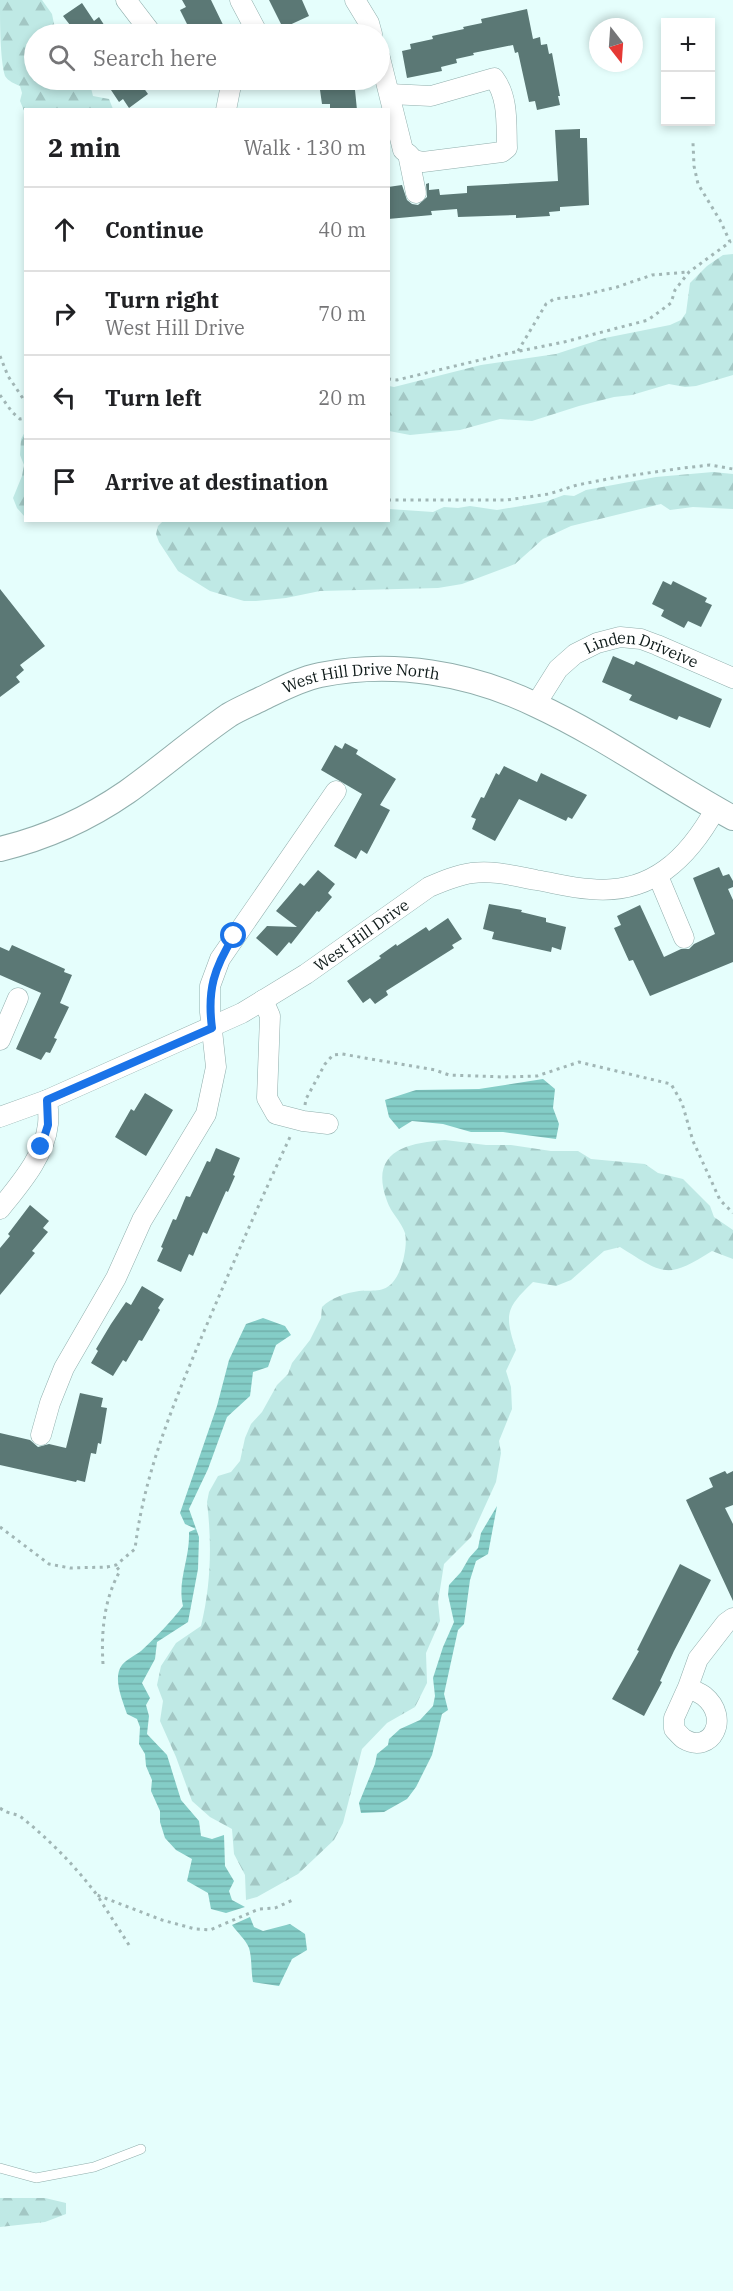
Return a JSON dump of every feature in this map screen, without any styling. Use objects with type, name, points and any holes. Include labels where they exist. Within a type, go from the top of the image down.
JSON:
[{"type":"street","points":[[126,0],[144,24]]},
{"type":"street","points":[[240,0],[253,24]]},
{"type":"street","points":[[355,0],[365,24]]},
{"type":"street","points":[[389,90],[403,150],[414,160],[423,162],[502,152],[507,148],[505,102],[494,78],[431,96],[390,94]]},
{"type":"street","points":[[226,108],[230,90]]},
{"type":"street","points":[[408,154],[416,193]]},
{"type":"street","name":"Linden Driveive","points":[[536,704],[558,669],[575,654],[597,643],[620,637],[641,639],[733,678]]},
{"type":"street","name":"West Hill Drive North","points":[[0,849],[28,842],[96,812],[128,791],[231,714],[284,688],[318,675],[367,669],[426,671],[473,680],[536,704],[724,813]]},
{"type":"street","points":[[41,1435],[50,1403],[64,1368],[116,1278],[142,1220],[206,1114],[216,1067],[210,1012],[210,986],[220,959],[336,790]]},
{"type":"street","name":"West Hill Drive","points":[[0,1117],[47,1100],[212,1028],[306,974],[429,887],[450,877],[473,873],[493,873],[591,890],[624,888],[658,876],[680,860],[706,826],[724,813]]},
{"type":"street","points":[[658,876],[684,938]]},
{"type":"street","points":[[0,1040],[18,998]]},
{"type":"street","points":[[263,1000],[270,1016],[267,1098],[276,1114],[327,1124]]},
{"type":"street","points":[[0,1209],[27,1174],[41,1147],[48,1125],[47,1100]]},
{"type":"street","points":[[688,1687],[698,1659],[726,1623],[733,1618]]},
{"type":"lane","points":[[0,2168],[36,2178],[93,2167],[141,2149]]},
{"type":"path","points":[[390,378],[397,380],[564,342],[648,320],[671,303],[675,290],[689,272],[731,243],[698,184],[693,143]]},
{"type":"path","points":[[518,351],[546,304],[554,299],[617,287],[652,275],[689,272]]},
{"type":"path","points":[[0,356],[8,376],[24,400]]},
{"type":"path","points":[[0,394],[12,412],[20,419],[24,418]]},
{"type":"path","points":[[390,500],[507,500],[549,494],[577,485],[613,478],[683,468],[710,465],[733,469]]},
{"type":"path","points":[[304,1109],[306,1099],[325,1064],[333,1055],[342,1054],[424,1068],[449,1075],[537,1076],[579,1062],[657,1080],[671,1084],[682,1103],[693,1142],[720,1200],[733,1213]]},
{"type":"path","points":[[0,1527],[49,1564],[70,1568],[107,1568],[135,1549],[141,1509],[162,1432],[231,1267],[292,1132]]},
{"type":"path","points":[[103,1664],[102,1648],[108,1594],[120,1571],[116,1564]]},
{"type":"path","points":[[0,1809],[9,1815],[19,1815],[56,1846],[76,1867],[98,1895],[129,1945]]},
{"type":"path","points":[[98,1895],[162,1920],[195,1929],[210,1930],[260,1909],[275,1908],[293,1900]]},
{"type":"green space","points":[[0,0],[42,0],[52,14],[54,24],[24,24],[24,90],[92,90],[93,96],[109,99],[113,108],[24,108],[24,111],[20,101],[22,93],[20,86],[5,76]]},
{"type":"green space","points":[[733,254],[733,375],[696,386],[685,387],[669,384],[632,395],[579,406],[532,421],[500,419],[460,430],[410,435],[390,431],[390,386],[481,365],[556,354],[605,338],[670,325],[681,320],[686,313],[690,283],[707,266],[723,255]]},
{"type":"green space","points":[[24,434],[24,465],[20,455],[21,439]]},
{"type":"green space","points":[[24,465],[24,516],[17,508],[13,498]]},
{"type":"green space","points":[[713,472],[733,474],[733,509],[693,507],[670,510],[661,504],[571,526],[543,539],[515,564],[462,584],[438,588],[320,591],[286,598],[244,601],[210,591],[178,571],[156,534],[162,522],[390,522],[390,509],[433,512],[444,507],[470,506],[497,510],[545,502],[564,495],[574,496],[586,490],[656,477]]},
{"type":"green space","points":[[445,1140],[486,1145],[511,1145],[551,1151],[578,1151],[591,1159],[645,1164],[658,1173],[683,1179],[710,1206],[714,1217],[733,1230],[733,1259],[712,1251],[685,1266],[665,1270],[646,1263],[620,1247],[604,1251],[571,1280],[556,1286],[533,1282],[517,1299],[510,1312],[509,1320],[516,1350],[506,1371],[511,1387],[512,1409],[499,1441],[501,1453],[496,1482],[471,1537],[444,1564],[438,1602],[440,1621],[426,1653],[427,1683],[415,1707],[387,1723],[362,1749],[343,1823],[334,1840],[298,1874],[257,1897],[246,1900],[245,1875],[234,1854],[232,1829],[210,1817],[192,1801],[160,1721],[163,1701],[157,1685],[161,1666],[176,1643],[201,1626],[210,1564],[207,1502],[209,1492],[218,1476],[231,1472],[240,1461],[251,1424],[262,1412],[277,1385],[288,1374],[292,1363],[310,1340],[321,1318],[322,1307],[344,1295],[386,1288],[396,1278],[402,1266],[406,1238],[387,1201],[383,1171],[387,1161],[394,1153],[404,1148],[430,1141]]},
{"type":"green space","points":[[0,2198],[45,2198],[66,2203],[66,2214],[45,2222],[0,2227]]},
{"type":"water","points":[[543,1079],[555,1089],[553,1108],[559,1124],[556,1139],[503,1132],[471,1132],[443,1124],[412,1121],[399,1129],[389,1117],[385,1100],[416,1090],[479,1089]]},
{"type":"water","points":[[263,1318],[285,1326],[291,1335],[276,1345],[268,1367],[253,1372],[250,1396],[227,1417],[208,1469],[189,1509],[199,1537],[198,1569],[188,1622],[157,1642],[155,1659],[142,1683],[150,1698],[146,1705],[149,1716],[147,1734],[167,1755],[181,1800],[199,1821],[201,1836],[212,1839],[224,1835],[225,1866],[234,1881],[229,1891],[232,1900],[245,1907],[226,1913],[211,1909],[208,1893],[187,1881],[192,1859],[176,1850],[165,1838],[160,1822],[160,1811],[151,1791],[152,1780],[146,1766],[145,1754],[139,1744],[140,1727],[137,1719],[127,1714],[119,1690],[118,1676],[122,1665],[141,1651],[183,1606],[182,1587],[189,1532],[196,1529],[185,1524],[180,1513],[217,1406],[229,1360],[246,1324]]},
{"type":"water","points":[[497,1506],[488,1554],[476,1561],[470,1580],[464,1624],[458,1630],[444,1694],[448,1710],[442,1714],[432,1755],[416,1787],[407,1799],[384,1812],[361,1813],[359,1803],[377,1754],[388,1745],[389,1739],[400,1729],[420,1720],[433,1706],[435,1696],[433,1678],[454,1622],[448,1595],[449,1585],[478,1548],[481,1533]]},
{"type":"water","points":[[250,1917],[254,1927],[263,1931],[290,1924],[305,1934],[307,1950],[292,1959],[279,1986],[253,1982],[249,1948],[232,1925]]},
{"type":"building","points":[[182,0],[211,0],[223,24],[187,24],[180,10],[186,7]]},
{"type":"building","points":[[269,0],[302,0],[309,16],[292,24],[281,24]]},
{"type":"building","points":[[82,3],[94,21],[99,17],[104,24],[69,24],[63,16]]},
{"type":"building","points":[[527,9],[533,39],[540,37],[541,45],[547,44],[549,54],[552,53],[560,105],[537,110],[535,101],[529,102],[518,52],[515,53],[513,45],[473,53],[474,55],[456,59],[457,63],[441,67],[442,71],[407,78],[402,51],[411,49],[410,44],[482,23],[481,19]]},
{"type":"building","points":[[111,90],[145,90],[148,94],[129,108],[123,99],[119,102]]},
{"type":"building","points":[[320,90],[355,90],[357,108],[330,108],[330,104],[322,104]]},
{"type":"building","points":[[580,129],[580,138],[587,138],[589,205],[560,207],[560,211],[549,212],[550,216],[458,217],[457,209],[431,211],[432,215],[390,219],[390,187],[402,185],[407,200],[418,205],[427,197],[426,184],[429,183],[429,190],[439,189],[440,195],[467,193],[467,186],[558,181],[555,130]]},
{"type":"building","points":[[663,581],[671,585],[673,581],[707,598],[705,602],[712,605],[701,627],[688,621],[684,628],[661,616],[664,610],[652,604]]},
{"type":"building","points":[[0,589],[45,646],[20,665],[24,670],[16,677],[20,682],[0,697]]},
{"type":"building","points":[[613,656],[634,665],[636,661],[722,699],[710,728],[679,716],[677,720],[629,700],[632,695],[602,682]]},
{"type":"building","points":[[345,743],[358,750],[356,754],[396,779],[380,805],[390,810],[367,854],[361,850],[356,859],[334,846],[362,794],[321,770],[335,745],[342,749]]},
{"type":"building","points":[[504,766],[537,782],[541,773],[587,795],[572,819],[568,817],[566,821],[519,799],[495,841],[472,829],[476,819],[471,817],[481,797],[484,798],[496,773],[499,775]]},
{"type":"building","points":[[719,867],[723,876],[729,874],[733,881],[733,887],[728,889],[733,900],[733,962],[650,996],[633,960],[629,961],[614,928],[621,925],[617,916],[640,905],[664,957],[681,949],[689,949],[694,944],[715,934],[693,878]]},
{"type":"building","points":[[318,870],[335,884],[328,893],[332,897],[319,912],[317,911],[291,944],[289,942],[277,956],[256,938],[267,926],[297,927],[276,911],[300,883],[304,886]]},
{"type":"building","points":[[489,904],[522,910],[521,912],[546,918],[546,922],[566,927],[561,950],[552,947],[551,952],[492,939],[494,932],[483,929]]},
{"type":"building","points":[[448,918],[462,939],[452,945],[454,948],[386,991],[388,995],[375,1004],[370,998],[363,1003],[347,981],[381,958],[379,956],[396,944],[397,946],[426,927],[429,931]]},
{"type":"building","points":[[12,945],[65,969],[64,972],[72,975],[60,1003],[69,1007],[54,1038],[57,1039],[50,1053],[46,1052],[41,1060],[16,1049],[41,993],[0,975],[0,947],[9,951]]},
{"type":"building","points":[[145,1093],[173,1110],[146,1156],[115,1137],[131,1109],[134,1111]]},
{"type":"building","points":[[216,1148],[240,1158],[233,1175],[235,1176],[207,1234],[203,1232],[193,1256],[189,1254],[181,1272],[157,1261],[173,1219],[176,1220],[186,1196],[190,1197],[207,1161],[210,1162]]},
{"type":"building","points":[[30,1205],[49,1221],[43,1228],[48,1232],[32,1251],[35,1253],[0,1295],[0,1248]]},
{"type":"building","points":[[142,1286],[164,1299],[142,1341],[139,1340],[126,1362],[123,1360],[113,1376],[91,1363],[98,1351],[96,1349],[111,1324],[126,1302],[131,1305]]},
{"type":"building","points":[[80,1393],[103,1398],[101,1407],[107,1408],[101,1444],[98,1443],[96,1454],[91,1453],[85,1482],[0,1465],[0,1433],[30,1440],[38,1447],[49,1444],[66,1448]]},
{"type":"building","points":[[725,1471],[727,1474],[733,1471],[733,1505],[725,1508],[733,1524],[733,1601],[686,1500],[713,1487],[709,1478]]},
{"type":"building","points":[[680,1564],[711,1580],[674,1651],[660,1681],[662,1682],[644,1716],[612,1699],[639,1651],[637,1650]]},
{"type":"route","points":[[41,1147],[48,1125],[47,1100],[212,1028],[210,986],[220,959],[234,936]]}]
